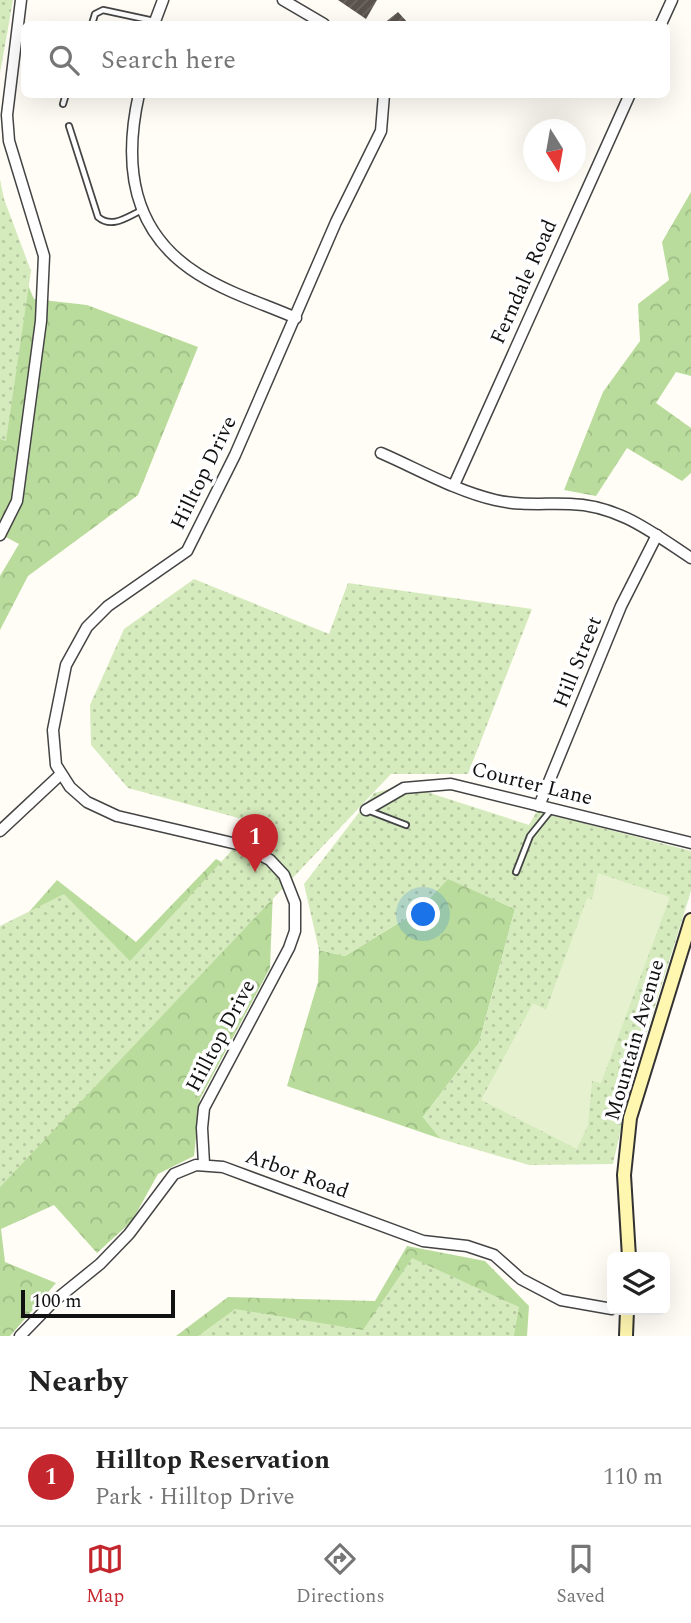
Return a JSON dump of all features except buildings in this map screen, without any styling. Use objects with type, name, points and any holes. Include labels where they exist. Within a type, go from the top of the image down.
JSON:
[{"type":"street","points":[[0,536],[18,501],[41,321],[44,256],[9,141],[8,86],[21,0]]},
{"type":"street","points":[[155,21],[163,0]]},
{"type":"street","points":[[283,0],[319,21]]},
{"type":"street","points":[[662,21],[672,0]]},
{"type":"street","points":[[138,98],[130,154],[133,180],[142,210],[165,246],[197,273],[296,318]]},
{"type":"street","name":"Hilltop Drive","points":[[204,1164],[204,1108],[289,948],[296,922],[293,894],[277,867],[251,848],[117,816],[87,802],[61,774],[52,748],[53,730],[62,678],[71,652],[87,627],[108,606],[187,551],[235,455],[336,222],[381,131],[384,98]]},
{"type":"street","name":"Ferndale Road","points":[[454,485],[628,98]]},
{"type":"street","points":[[381,453],[495,500],[602,508],[631,519],[691,558]]},
{"type":"street","name":"Hill Street","points":[[540,806],[621,606],[657,535]]},
{"type":"street","points":[[0,831],[61,774]]},
{"type":"street","name":"Courter Lane","points":[[366,810],[404,789],[439,783],[464,786],[691,843]]},
{"type":"street","name":"Mountain Avenue","points":[[629,1252],[624,1175],[630,1118],[691,920]]},
{"type":"street","points":[[20,1336],[52,1302],[100,1264],[129,1234],[168,1179],[181,1170],[204,1164]]},
{"type":"street","name":"Arbor Road","points":[[204,1164],[223,1167],[423,1241],[467,1246],[494,1255],[521,1279],[561,1300],[607,1308]]},
{"type":"street","points":[[621,1315],[626,1336]]},
{"type":"lane","points":[[93,21],[96,14],[103,10],[146,21]]},
{"type":"lane","points":[[63,104],[65,98]]},
{"type":"lane","points":[[69,126],[98,217],[104,223],[114,223],[142,210]]},
{"type":"lane","points":[[516,872],[530,836],[552,809]]},
{"type":"lane","points":[[366,810],[406,825]]},
{"type":"green space","points":[[0,0],[13,0],[0,73]]},
{"type":"green space","points":[[0,179],[4,199],[31,271],[6,441],[0,439]]},
{"type":"green space","points":[[691,192],[691,376],[676,372],[656,403],[691,428],[691,473],[682,481],[627,448],[596,496],[564,490],[603,392],[640,341],[638,304],[669,280],[662,242]]},
{"type":"green space","points":[[8,240],[34,299],[87,305],[198,347],[138,495],[28,576],[0,630],[0,576],[19,544],[0,534],[0,248]]},
{"type":"green space","points":[[194,579],[329,634],[348,583],[532,609],[468,774],[391,774],[0,1187],[0,926],[64,894],[130,961],[257,823],[128,788],[91,745],[90,705],[124,629]]},
{"type":"green space","points":[[405,785],[529,825],[537,811],[691,851],[691,891],[631,1083],[613,1164],[529,1165],[441,1139],[423,1117],[479,1043],[515,909],[448,879],[418,911],[345,956],[319,950],[304,884],[374,793]]},
{"type":"green space","points":[[216,859],[273,890],[270,968],[200,1099],[194,1156],[158,1174],[132,1221],[97,1253],[54,1205],[1,1229],[5,1262],[56,1283],[10,1336],[0,1336],[0,945],[57,880],[136,942]]},
{"type":"green space","points":[[598,873],[670,897],[601,1083],[592,1081],[588,1125],[577,1149],[481,1100],[533,1003],[546,1010],[587,898],[592,899]]},
{"type":"green space","points":[[448,878],[515,909],[479,1043],[423,1117],[441,1139],[287,1086],[318,982],[319,950],[345,956],[418,911]]},
{"type":"green space","points":[[407,1246],[485,1261],[529,1306],[527,1336],[176,1336],[228,1297],[375,1301]]},
{"type":"green space","points":[[412,1258],[519,1307],[514,1336],[198,1336],[235,1309],[363,1330]]},
{"type":"place","name":"Hilltop Reservation","points":[[255,872]]}]
